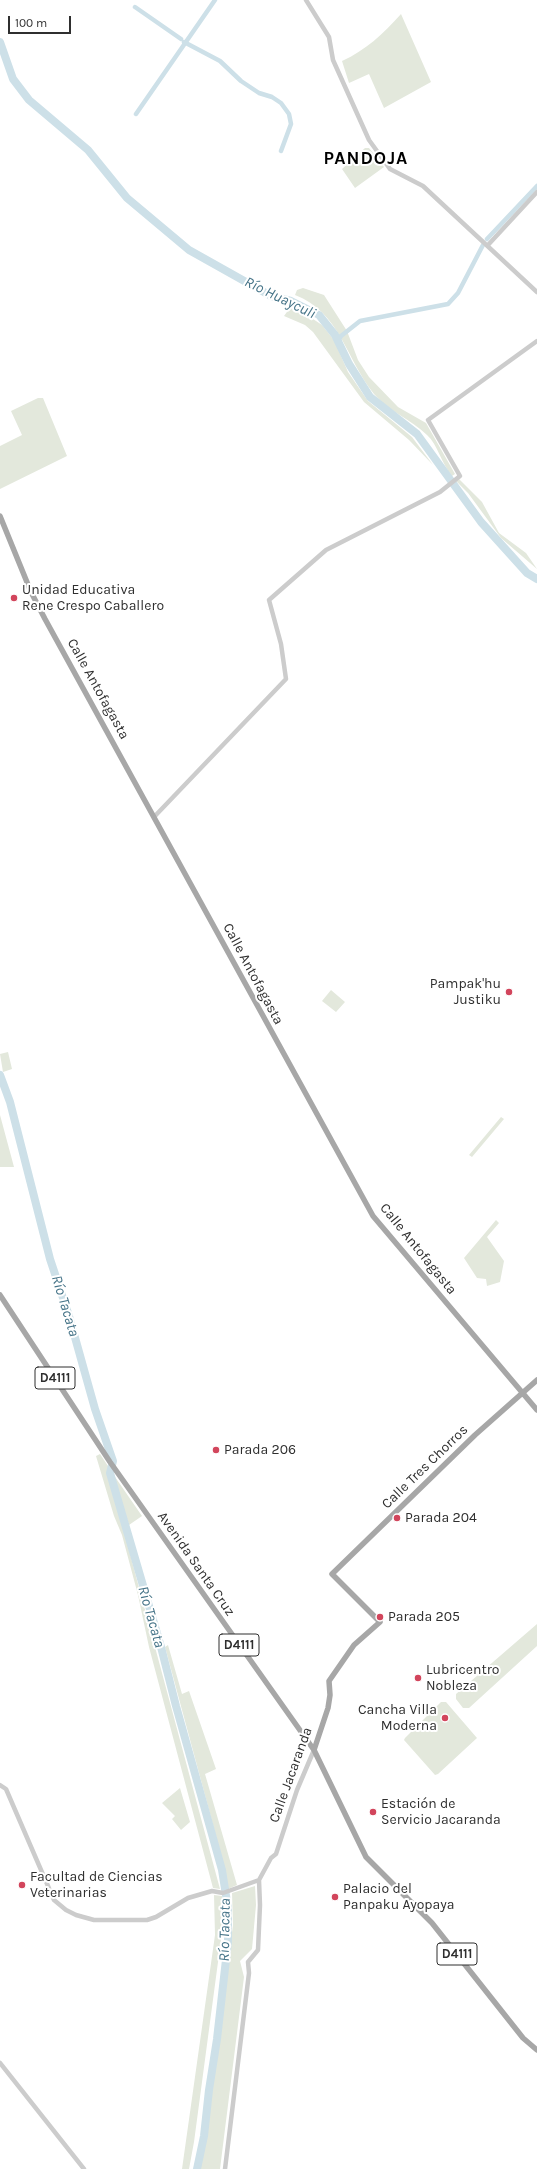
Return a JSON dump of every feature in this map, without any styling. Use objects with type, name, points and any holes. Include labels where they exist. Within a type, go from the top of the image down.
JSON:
[{"type":"main road","name":"Calle Antofagasta","points":[[0,516],[31,592],[298,1082],[373,1216],[537,1410]]},
{"type":"main road","name":"Avenida Santa Cruz","points":[[0,1295],[116,1472],[314,1750],[366,1857],[432,1923],[522,2038],[537,2050]]},
{"type":"main road","name":"Calle Tres Chorros","points":[[380,1622],[332,1574],[475,1435],[537,1380]]},
{"type":"main road","name":"Calle Jacaranda","points":[[314,1750],[328,1708],[330,1695],[329,1681],[354,1644],[380,1622]]},
{"type":"street","points":[[306,0],[329,37],[333,60],[369,140],[390,169],[423,186],[537,292]]},
{"type":"street","points":[[488,245],[537,192]]},
{"type":"street","points":[[154,817],[286,679],[281,644],[269,600],[326,550],[444,489],[458,477],[428,420],[537,341]]},
{"type":"street","name":"Calle Jacaranda","points":[[259,1880],[271,1858],[276,1854],[297,1790],[314,1750]]},
{"type":"street","points":[[0,1785],[6,1789],[54,1900],[66,1910],[76,1915],[94,1920],[147,1920],[156,1917],[188,1898],[212,1891],[223,1893],[228,1892],[259,1880],[260,1905],[258,1950],[248,1962],[249,1973],[225,2169]]},
{"type":"street","points":[[0,2063],[84,2169]]},
{"type":"shaded area","points":[[401,14],[431,82],[384,108],[369,74],[349,83],[342,61],[359,52],[374,41]]},
{"type":"shaded area","points":[[365,148],[369,148],[384,167],[355,188],[342,169]]},
{"type":"shaded area","points":[[303,288],[324,295],[347,331],[358,360],[369,377],[398,407],[426,423],[455,474],[452,476],[448,471],[431,439],[421,429],[386,406],[374,394],[364,380],[341,338],[332,325],[322,313],[310,303],[295,295],[297,290]]},
{"type":"shaded area","points":[[292,305],[322,325],[334,340],[348,372],[368,401],[412,437],[433,465],[409,440],[364,402],[313,332],[305,325],[284,316]]},
{"type":"shaded area","points":[[38,398],[43,398],[67,456],[0,489],[0,446],[22,435],[11,411]]},
{"type":"shaded area","points":[[459,479],[482,502],[499,533],[526,553],[537,569],[501,538],[468,493],[456,481]]},
{"type":"shaded area","points":[[331,990],[345,1002],[336,1012],[322,1001]]},
{"type":"shaded area","points":[[8,1052],[12,1069],[3,1072],[0,1054]]},
{"type":"shaded area","points":[[0,1115],[14,1167],[0,1167]]},
{"type":"shaded area","points":[[501,1117],[504,1119],[472,1157],[469,1155]]},
{"type":"shaded area","points":[[496,1220],[499,1223],[487,1237],[504,1261],[500,1282],[487,1286],[486,1279],[477,1278],[464,1258]]},
{"type":"shaded area","points":[[100,1454],[110,1469],[108,1472],[220,1889],[213,1888],[149,1647],[138,1595],[122,1535],[114,1516],[96,1456]]},
{"type":"shaded area","points":[[113,1474],[142,1516],[129,1525]]},
{"type":"shaded area","points":[[537,1624],[537,1646],[469,1708],[463,1708],[456,1699],[456,1694]]},
{"type":"shaded area","points":[[168,1645],[182,1694],[189,1691],[216,1769],[205,1774],[237,1885],[228,1889],[219,1847],[165,1647]]},
{"type":"shaded area","points":[[441,1702],[446,1702],[477,1738],[438,1774],[435,1775],[404,1740]]},
{"type":"shaded area","points":[[180,1788],[190,1822],[181,1830],[172,1819],[175,1816],[162,1803]]},
{"type":"shaded area","points":[[255,1886],[256,1905],[252,1949],[240,1961],[244,1977],[220,2169],[200,2169],[233,1925],[232,1893]]},
{"type":"shaded area","points":[[214,1895],[222,1896],[222,1932],[194,2142],[189,2169],[182,2169],[215,1935]]},
{"type":"waterway","points":[[136,114],[215,0]]},
{"type":"waterway","points":[[135,7],[181,39]]},
{"type":"waterway","name":"Río Huayculi","points":[[0,42],[13,79],[29,100],[88,150],[127,198],[189,250],[271,296],[291,301],[319,315],[335,335],[349,364],[370,397],[417,434],[481,522],[527,573],[537,579]]},
{"type":"waterway","points":[[184,42],[220,61],[241,81],[259,93],[272,97],[281,103],[289,114],[291,124],[281,151]]},
{"type":"waterway","points":[[487,239],[537,186]]},
{"type":"waterway","points":[[338,341],[341,336],[360,321],[448,304],[458,293],[483,245]]},
{"type":"waterway","name":"Río Tacata","points":[[0,1075],[10,1102],[50,1259],[69,1316],[95,1409],[113,1461],[110,1473],[161,1647],[222,1870],[228,1908],[228,1942],[204,2136],[197,2169]]},
{"type":"place","name":"Unidad Educativa Rene Crespo Caballero","points":[[14,598]]},
{"type":"place","name":"Pampak'hu Justiku","points":[[509,992]]},
{"type":"place","name":"Parada 206","points":[[216,1450]]},
{"type":"place","name":"Parada 204","points":[[397,1518]]},
{"type":"place","name":"Parada 205","points":[[380,1617]]},
{"type":"place","name":"Lubricentro Nobleza","points":[[418,1678]]},
{"type":"place","name":"Cancha Villa Moderna","points":[[445,1718]]},
{"type":"place","name":"Estación de Servicio Jacaranda","points":[[373,1812]]},
{"type":"place","name":"Facultad de Ciencias Veterinarias","points":[[22,1885]]},
{"type":"place","name":"Palacio del Panpaku Ayopaya","points":[[335,1897]]},
{"type":"district","name":"PANDOJA","points":[[366,159]]}]
